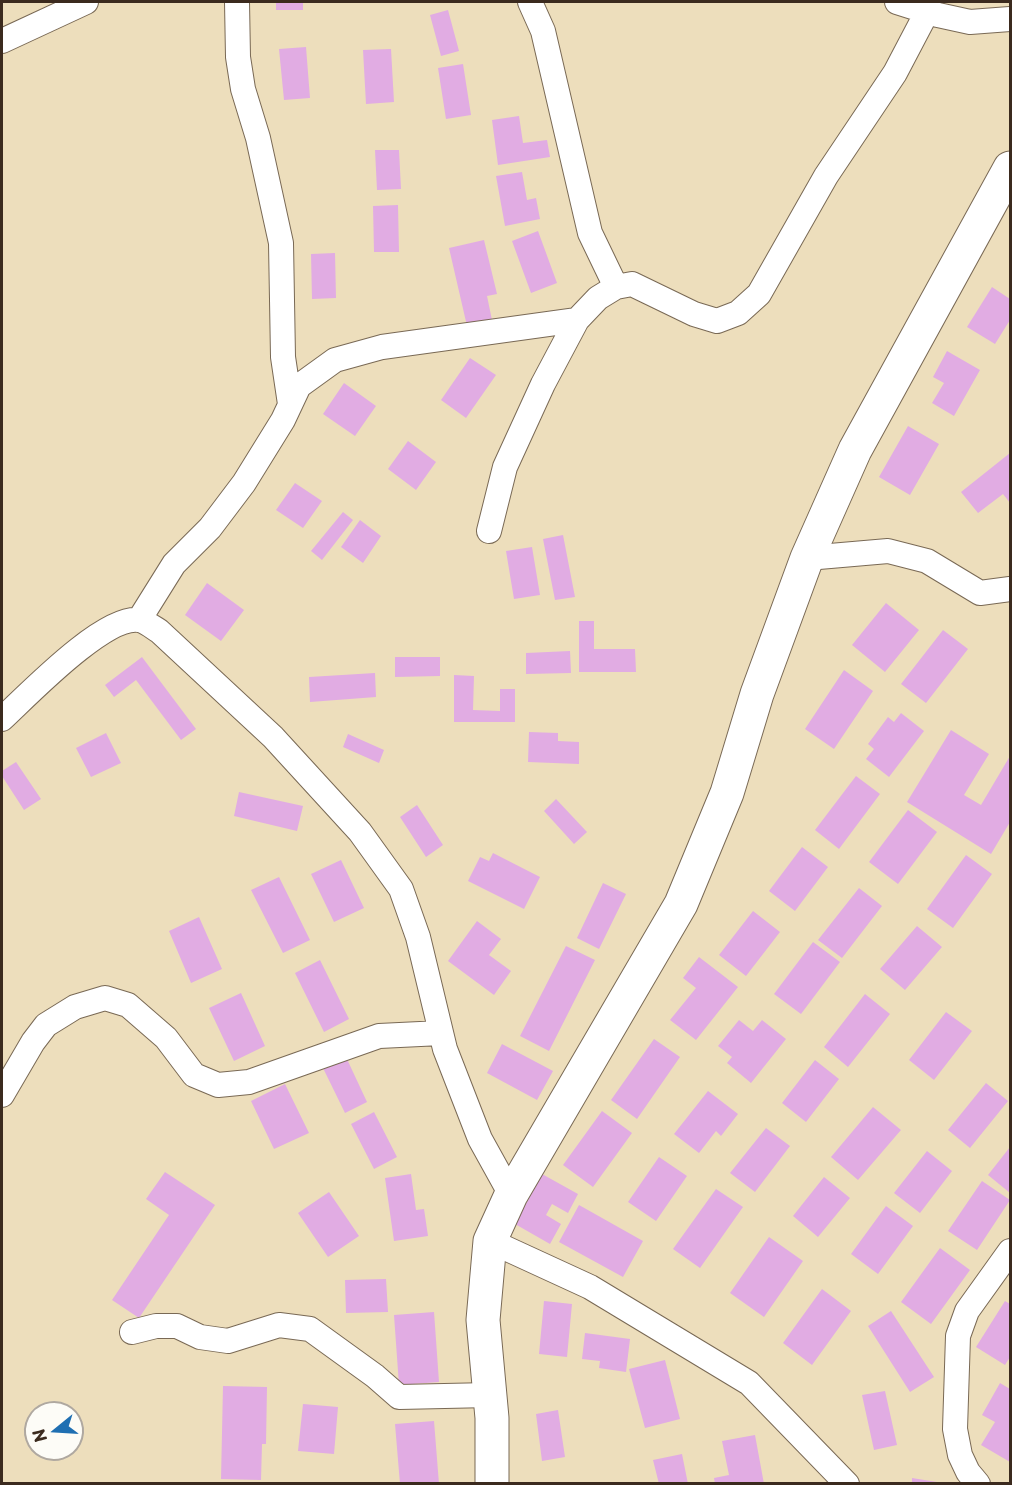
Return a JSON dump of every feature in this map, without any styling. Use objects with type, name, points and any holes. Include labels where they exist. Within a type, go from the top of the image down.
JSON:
[{"type":"main road","points":[[492,1484],[490,1395],[483,1320],[490,1241],[512,1195],[681,904],[727,793],[758,694],[807,558],[855,450],[1011,168]]},
{"type":"street","points":[[2,41],[86,2]]},
{"type":"street","points":[[237,2],[238,57],[243,89],[258,138],[281,243],[283,357],[291,405]]},
{"type":"street","points":[[530,2],[543,31],[590,232],[616,287]]},
{"type":"street","points":[[897,2],[970,22],[1011,19]]},
{"type":"street","points":[[489,531],[505,467],[543,384],[577,320],[598,297],[616,287],[632,284],[694,314],[717,321],[738,312],[759,294],[826,176],[895,73],[927,12]]},
{"type":"street","points":[[139,620],[174,564],[210,528],[244,483],[283,420],[299,386],[335,360],[372,349],[429,339],[577,320]]},
{"type":"street","points":[[807,558],[888,551],[927,561],[980,593],[1011,589]]},
{"type":"street","points":[[2,719],[76,651],[120,623],[139,620],[159,631],[273,737],[360,832],[401,889],[418,937],[445,1049],[480,1139],[512,1195]]},
{"type":"street","points":[[2,1095],[33,1042],[46,1025],[75,1007],[105,998],[128,1005],[166,1038],[194,1075],[218,1086],[249,1082],[379,1036],[441,1033]]},
{"type":"street","points":[[490,1241],[590,1287],[749,1383],[847,1484]]},
{"type":"street","points":[[978,1484],[968,1472],[960,1455],[956,1429],[958,1336],[967,1311],[1011,1251]]},
{"type":"street","points":[[132,1332],[156,1326],[177,1326],[200,1337],[228,1341],[279,1325],[310,1329],[399,1397],[490,1395]]},
{"type":"building","points":[[276,2],[303,2],[303,10],[276,10]]},
{"type":"building","points":[[448,10],[459,51],[441,56],[430,15]]},
{"type":"building","points":[[306,47],[310,98],[284,100],[279,49]]},
{"type":"building","points":[[391,49],[394,102],[366,104],[363,50]]},
{"type":"building","points":[[463,64],[471,115],[446,119],[438,68]]},
{"type":"building","points":[[519,116],[523,143],[547,140],[550,157],[498,165],[492,120]]},
{"type":"building","points":[[375,150],[399,150],[401,189],[377,190]]},
{"type":"building","points":[[522,172],[527,200],[536,198],[540,219],[505,226],[496,176]]},
{"type":"building","points":[[398,205],[399,252],[374,252],[373,206]]},
{"type":"building","points":[[538,231],[557,283],[531,293],[512,241]]},
{"type":"building","points":[[484,240],[497,294],[487,296],[492,320],[467,326],[449,248]]},
{"type":"building","points":[[335,253],[336,298],[312,299],[311,254]]},
{"type":"building","points":[[992,287],[1010,299],[1010,320],[995,344],[967,327]]},
{"type":"building","points":[[947,351],[980,370],[954,416],[932,403],[944,383],[933,377]]},
{"type":"building","points":[[470,358],[496,375],[466,418],[441,400]]},
{"type":"building","points":[[344,383],[376,406],[355,436],[323,414]]},
{"type":"building","points":[[908,426],[939,444],[910,495],[879,477]]},
{"type":"building","points":[[408,441],[436,462],[416,490],[388,469]]},
{"type":"building","points":[[1010,453],[1010,503],[1003,494],[978,513],[961,492]]},
{"type":"building","points":[[295,483],[322,501],[303,528],[276,510]]},
{"type":"building","points":[[343,512],[353,520],[322,560],[311,551]]},
{"type":"building","points":[[360,520],[381,536],[363,563],[341,547]]},
{"type":"building","points":[[563,535],[575,597],[555,600],[543,539]]},
{"type":"building","points":[[532,547],[540,595],[514,599],[506,551]]},
{"type":"building","points":[[207,583],[244,610],[221,641],[185,615]]},
{"type":"building","points":[[886,603],[919,630],[885,672],[852,645]]},
{"type":"building","points":[[579,621],[594,621],[594,649],[635,649],[636,672],[579,672]]},
{"type":"building","points":[[943,630],[968,649],[926,703],[901,684]]},
{"type":"building","points":[[570,651],[571,673],[526,674],[526,653]]},
{"type":"building","points":[[142,657],[196,729],[181,740],[136,680],[114,697],[105,685]]},
{"type":"building","points":[[395,657],[440,657],[440,676],[395,677]]},
{"type":"building","points":[[844,670],[873,691],[834,749],[805,729]]},
{"type":"building","points":[[375,673],[376,697],[310,702],[309,677]]},
{"type":"building","points":[[454,675],[474,676],[473,710],[500,711],[500,689],[515,689],[515,722],[454,722]]},
{"type":"building","points":[[901,713],[924,731],[889,777],[866,759],[874,749],[868,744],[888,717],[894,722]]},
{"type":"building","points":[[951,730],[989,754],[964,795],[981,805],[1010,756],[1010,822],[991,854],[907,802]]},
{"type":"building","points":[[529,732],[558,733],[558,741],[579,742],[579,764],[528,762]]},
{"type":"building","points":[[106,733],[121,763],[91,777],[76,748]]},
{"type":"building","points":[[348,734],[384,750],[379,763],[343,747]]},
{"type":"building","points":[[16,762],[41,799],[24,810],[2,776],[2,771]]},
{"type":"building","points":[[856,776],[880,794],[839,849],[815,830]]},
{"type":"building","points":[[239,792],[303,806],[297,831],[234,816]]},
{"type":"building","points":[[556,799],[587,832],[574,844],[544,811]]},
{"type":"building","points":[[417,805],[443,845],[426,857],[400,817]]},
{"type":"building","points":[[908,810],[937,832],[898,884],[869,862]]},
{"type":"building","points":[[802,847],[828,867],[795,911],[769,891]]},
{"type":"building","points":[[493,853],[540,877],[524,909],[468,881],[480,857],[489,861]]},
{"type":"building","points":[[966,855],[992,874],[953,928],[927,909]]},
{"type":"building","points":[[341,860],[364,908],[334,922],[311,874]]},
{"type":"building","points":[[279,877],[310,940],[283,953],[251,890]]},
{"type":"building","points":[[603,883],[626,894],[599,949],[577,938]]},
{"type":"building","points":[[859,888],[882,906],[842,958],[818,940]]},
{"type":"building","points":[[753,911],[780,932],[746,976],[719,955]]},
{"type":"building","points":[[199,917],[222,969],[191,983],[169,931]]},
{"type":"building","points":[[477,921],[501,939],[489,955],[511,971],[494,995],[448,961]]},
{"type":"building","points":[[917,926],[942,947],[905,990],[880,969]]},
{"type":"building","points":[[813,942],[840,962],[801,1014],[774,994]]},
{"type":"building","points":[[566,946],[595,960],[549,1051],[520,1036]]},
{"type":"building","points":[[699,957],[738,987],[696,1040],[670,1020],[696,988],[683,978]]},
{"type":"building","points":[[320,960],[349,1019],[324,1032],[295,973]]},
{"type":"building","points":[[241,993],[265,1046],[234,1061],[209,1008]]},
{"type":"building","points":[[865,994],[890,1014],[848,1067],[824,1047]]},
{"type":"building","points":[[946,1012],[972,1031],[934,1080],[909,1060]]},
{"type":"building","points":[[739,1020],[753,1031],[762,1020],[786,1039],[751,1083],[727,1063],[732,1057],[718,1046]]},
{"type":"building","points":[[654,1039],[680,1057],[637,1119],[611,1100]]},
{"type":"building","points":[[502,1044],[553,1071],[537,1100],[487,1073]]},
{"type":"building","points":[[346,1057],[367,1102],[345,1113],[323,1068]]},
{"type":"building","points":[[815,1060],[839,1079],[806,1122],[782,1103]]},
{"type":"building","points":[[986,1083],[1008,1101],[970,1148],[948,1130]]},
{"type":"building","points":[[285,1084],[309,1133],[274,1149],[251,1101]]},
{"type":"building","points":[[708,1091],[738,1114],[721,1136],[716,1131],[699,1153],[674,1134]]},
{"type":"building","points":[[873,1107],[901,1130],[858,1180],[831,1157]]},
{"type":"building","points":[[602,1111],[632,1133],[593,1187],[563,1165]]},
{"type":"building","points":[[374,1112],[397,1157],[374,1169],[351,1124]]},
{"type":"building","points":[[766,1128],[790,1146],[755,1192],[730,1173]]},
{"type":"building","points":[[1010,1147],[1010,1193],[988,1175]]},
{"type":"building","points":[[927,1151],[952,1171],[920,1213],[894,1193]]},
{"type":"building","points":[[659,1157],[687,1176],[656,1221],[628,1202]]},
{"type":"building","points":[[165,1172],[215,1205],[139,1318],[112,1300],[169,1215],[146,1199]]},
{"type":"building","points":[[411,1174],[416,1210],[424,1209],[428,1236],[394,1241],[385,1178]]},
{"type":"building","points":[[542,1174],[578,1194],[568,1213],[552,1204],[546,1215],[561,1224],[550,1244],[515,1224]]},
{"type":"building","points":[[824,1177],[850,1198],[818,1237],[793,1216]]},
{"type":"building","points":[[982,1181],[1010,1200],[977,1250],[948,1231]]},
{"type":"building","points":[[716,1189],[743,1207],[700,1268],[673,1249]]},
{"type":"building","points":[[329,1192],[359,1236],[328,1257],[298,1213]]},
{"type":"building","points":[[579,1205],[643,1241],[623,1277],[559,1242]]},
{"type":"building","points":[[886,1206],[913,1226],[878,1274],[851,1254]]},
{"type":"building","points":[[769,1237],[803,1261],[764,1317],[730,1293]]},
{"type":"building","points":[[940,1248],[970,1270],[931,1324],[901,1302]]},
{"type":"building","points":[[386,1279],[388,1312],[346,1313],[345,1280]]},
{"type":"building","points":[[822,1289],[851,1311],[812,1365],[783,1343]]},
{"type":"building","points":[[544,1301],[572,1304],[567,1357],[539,1354]]},
{"type":"building","points":[[1005,1301],[1010,1304],[1010,1357],[1005,1365],[976,1347]]},
{"type":"building","points":[[891,1311],[934,1377],[910,1392],[868,1326]]},
{"type":"building","points":[[434,1312],[439,1382],[399,1385],[394,1315]]},
{"type":"building","points":[[585,1333],[630,1339],[626,1372],[599,1368],[600,1361],[582,1359]]},
{"type":"building","points":[[665,1360],[680,1419],[645,1428],[629,1369]]},
{"type":"building","points":[[1000,1383],[1010,1389],[1010,1462],[981,1445],[995,1422],[982,1415]]},
{"type":"building","points":[[223,1386],[267,1387],[266,1444],[262,1444],[261,1480],[221,1479]]},
{"type":"building","points":[[885,1391],[897,1445],[874,1450],[862,1395]]},
{"type":"building","points":[[303,1404],[338,1407],[334,1454],[298,1451]]},
{"type":"building","points":[[558,1410],[565,1457],[542,1461],[536,1414]]},
{"type":"building","points":[[434,1421],[439,1484],[400,1484],[395,1424]]},
{"type":"building","points":[[755,1435],[764,1484],[715,1484],[714,1478],[729,1475],[722,1441]]},
{"type":"building","points":[[682,1454],[688,1484],[659,1484],[653,1460]]},
{"type":"building","points":[[912,1478],[937,1482],[937,1484],[912,1484]]}]
